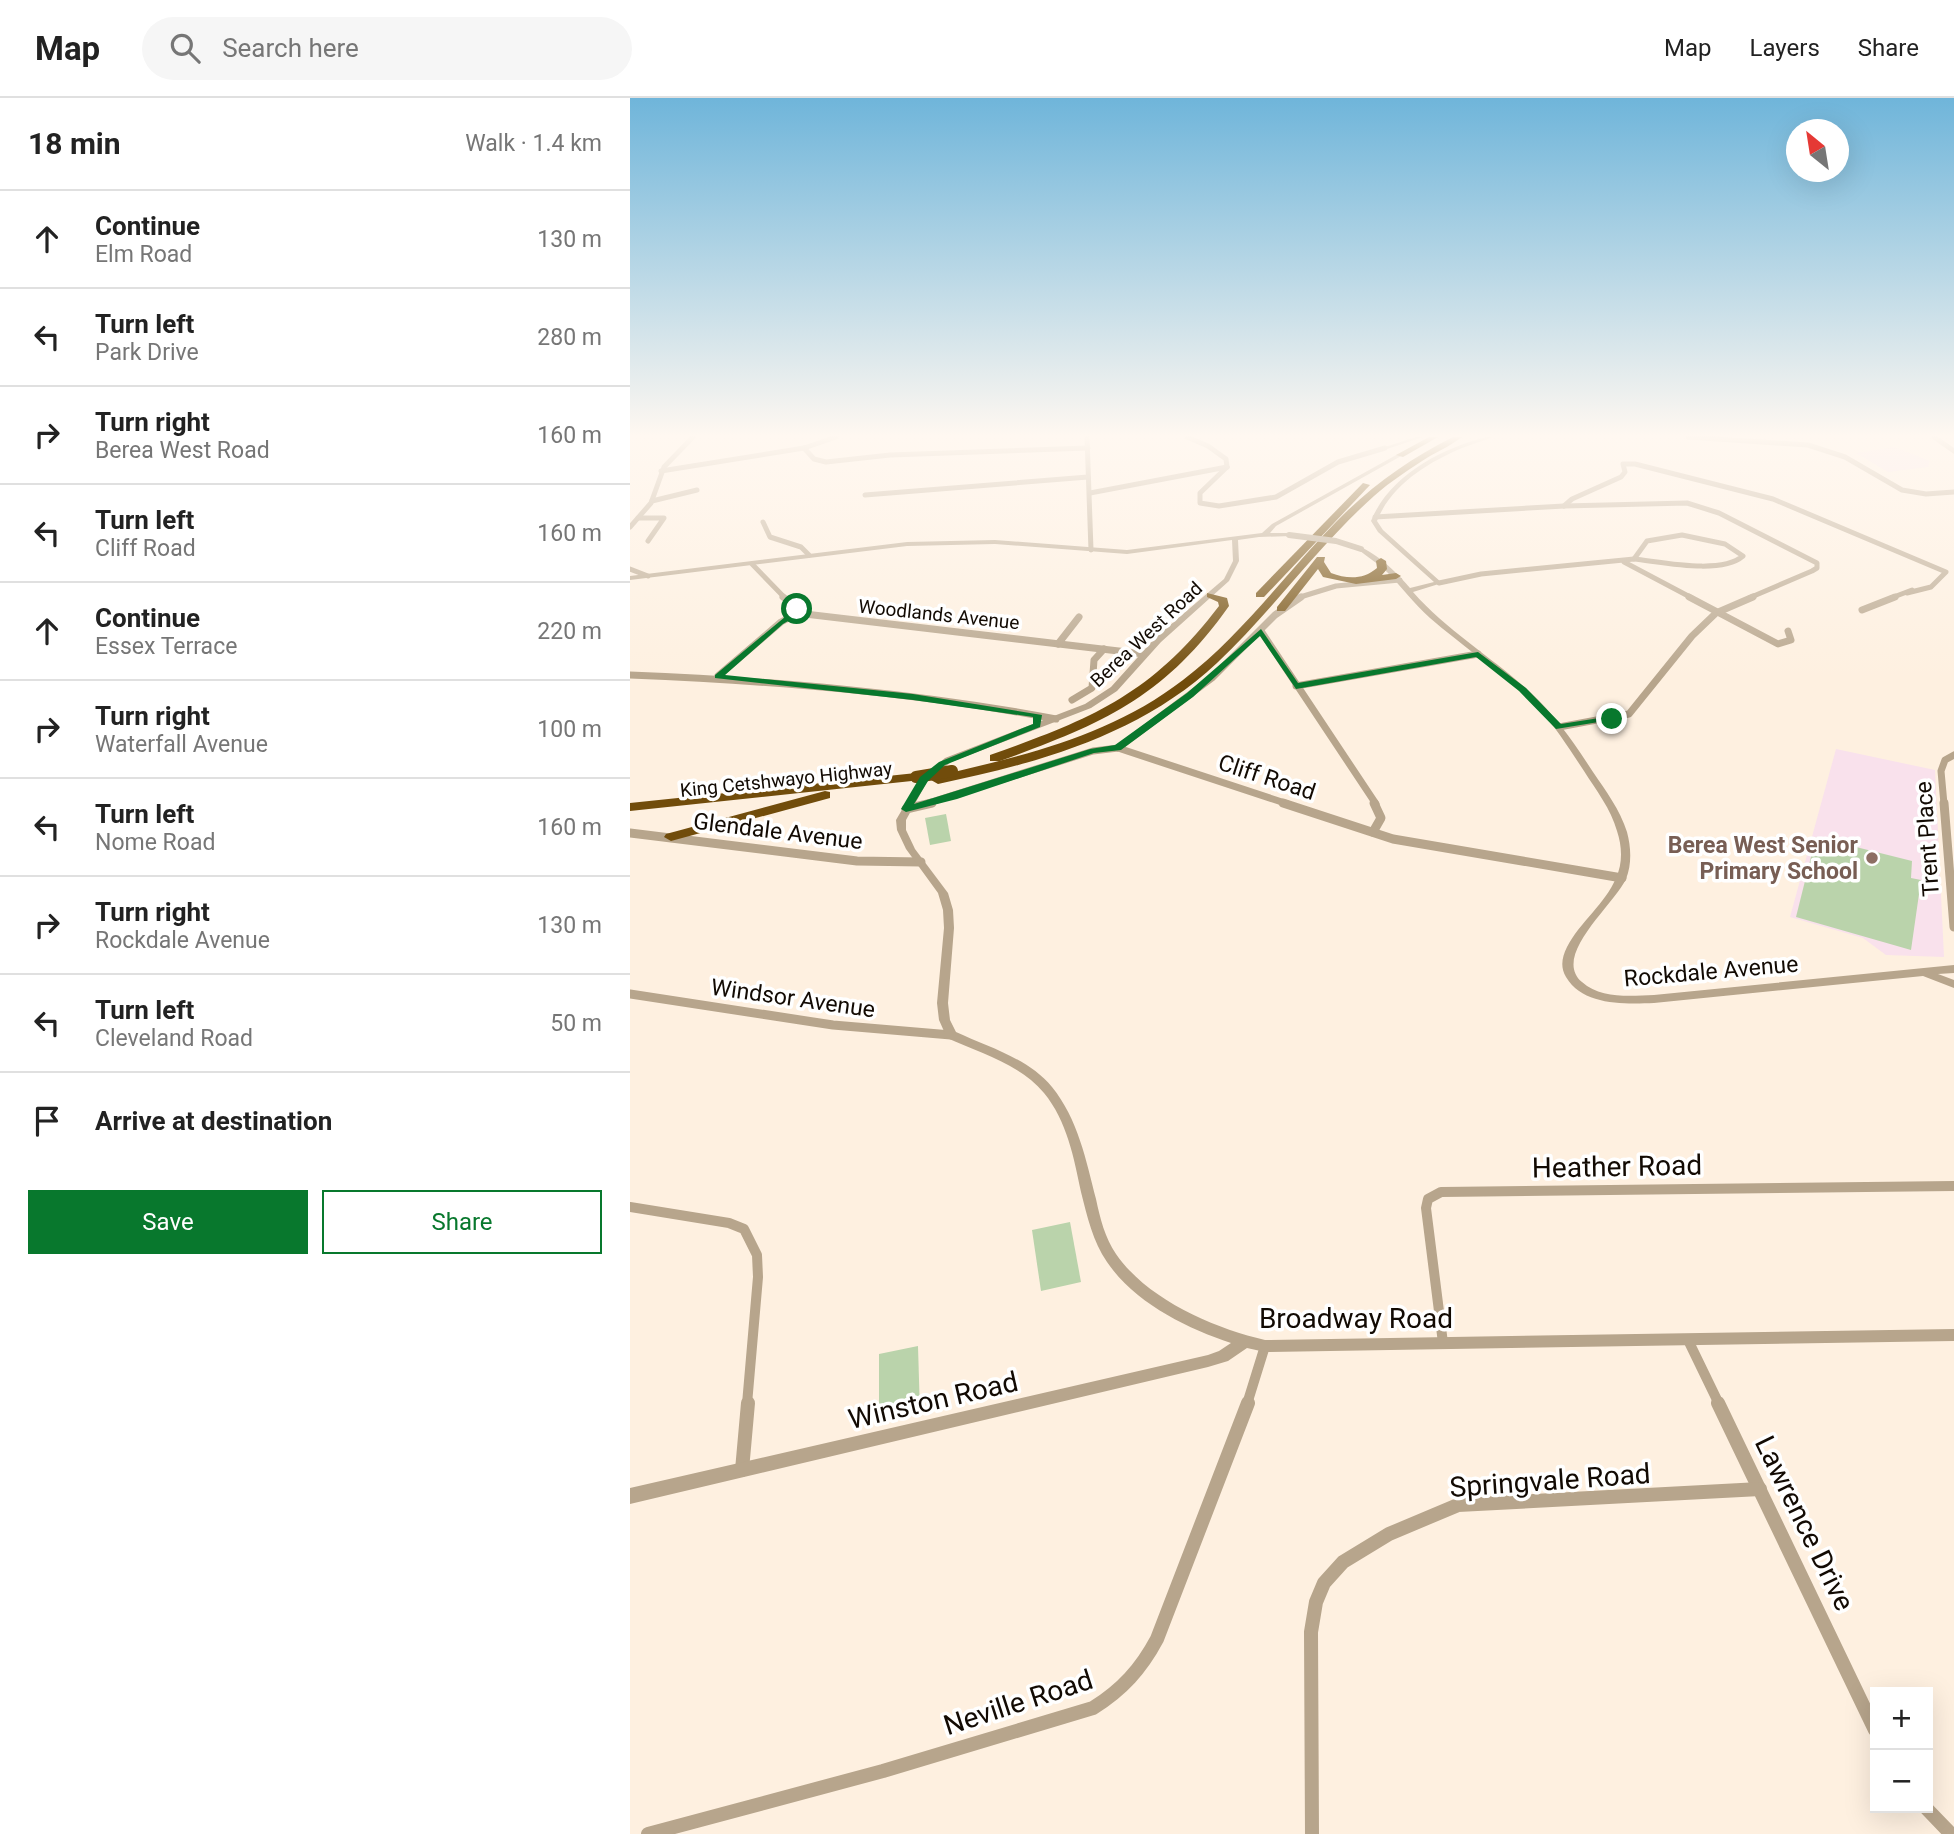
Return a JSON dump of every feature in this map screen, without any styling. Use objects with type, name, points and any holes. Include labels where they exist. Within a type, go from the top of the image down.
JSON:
[{"type":"highway","name":"King Cetshwayo Highway","points":[[630,815],[825,795],[912,781],[1031,751],[1089,730],[1157,694],[1207,652],[1333,518]]},
{"type":"highway","name":"King Cetshwayo Highway","points":[[630,807],[938,780],[1060,749],[1119,725],[1167,698],[1188,682],[1347,518]]},
{"type":"highway","points":[[1281,609],[1356,518]]},
{"type":"highway","points":[[1367,579],[1381,571],[1381,561]]},
{"type":"highway","points":[[1319,562],[1321,570],[1337,579],[1398,578]]},
{"type":"highway","points":[[973,766],[1076,728],[1155,683],[1187,654],[1222,608],[1223,600],[1211,594]]},
{"type":"highway","points":[[1060,749],[1126,725],[1208,678]]},
{"type":"highway","points":[[671,837],[701,834],[825,795]]},
{"type":"highway","points":[[630,799],[697,801]]},
{"type":"street","points":[[630,527],[638,518]]},
{"type":"street","points":[[648,541],[663,518]]},
{"type":"street","points":[[1090,518],[1091,550]]},
{"type":"street","points":[[1265,534],[1286,518]]},
{"type":"street","points":[[1286,518],[1281,527],[1286,534]]},
{"type":"street","points":[[1235,538],[1286,518]]},
{"type":"street","points":[[1375,518],[1380,531],[1439,583]]},
{"type":"street","points":[[1559,727],[1629,714],[1692,636],[1716,613],[1815,570],[1818,566],[1816,561],[1729,518]]},
{"type":"street","points":[[1818,518],[1946,572],[1954,572]]},
{"type":"street","points":[[763,522],[770,537],[801,547],[810,555]]},
{"type":"street","points":[[630,578],[752,564],[872,546],[957,542],[1137,551],[1265,534],[1336,541],[1381,561],[1408,590],[1522,690],[1559,727],[1619,820],[1626,854],[1622,878]]},
{"type":"street","points":[[1408,590],[1489,573],[1634,559],[1709,566],[1735,563],[1743,556],[1718,541],[1667,536],[1648,541],[1634,559]]},
{"type":"street","name":"Berea West Road","points":[[906,809],[924,779],[942,764],[1104,698],[1144,654],[1233,571],[1237,550],[1235,538]]},
{"type":"street","points":[[1622,562],[1778,644],[1791,640],[1788,631]]},
{"type":"street","points":[[718,677],[781,622],[800,612],[752,564]]},
{"type":"street","points":[[630,569],[648,576]]},
{"type":"street","points":[[1862,610],[1944,579],[1946,572]]},
{"type":"street","points":[[1118,748],[1190,695],[1261,631],[1281,609],[1303,596],[1329,587],[1398,578]]},
{"type":"street","name":"Woodlands Avenue","points":[[800,612],[836,619],[1144,654]]},
{"type":"street","points":[[1058,643],[1079,617]]},
{"type":"street","points":[[1261,631],[1378,808],[1381,818],[1373,832]]},
{"type":"street","points":[[1072,700],[1092,688],[1094,660],[1104,649]]},
{"type":"street","points":[[1296,686],[1478,654]]},
{"type":"street","points":[[630,675],[718,677],[913,697],[1056,719]]},
{"type":"street","points":[[1037,725],[1038,715]]},
{"type":"street","name":"Cliff Road","points":[[906,809],[954,797],[1093,751],[1118,748],[1373,832],[1422,844],[1622,878]]},
{"type":"street","name":"Trent Place","points":[[1954,755],[1942,765],[1941,775],[1954,927]]},
{"type":"street","points":[[906,809],[901,827],[943,894],[948,909],[943,1008],[944,1023],[951,1035]]},
{"type":"street","name":"Glendale Avenue","points":[[630,833],[671,837]]},
{"type":"street","name":"Glendale Avenue","points":[[701,834],[858,861],[921,862]]},
{"type":"street","name":"Rockdale Avenue","points":[[1622,878],[1570,950],[1566,961],[1569,975],[1601,996],[1654,999],[1954,969]]},
{"type":"street","points":[[1918,972],[1954,984]]},
{"type":"street","name":"Windsor Avenue","points":[[630,994],[833,1025],[951,1035]]},
{"type":"street","name":"Broadway Road","points":[[951,1035],[1015,1065],[1047,1088],[1078,1145],[1102,1242],[1128,1277],[1158,1301],[1213,1332],[1243,1343],[1265,1346],[1954,1335]]},
{"type":"street","name":"Heather Road","points":[[1443,1343],[1426,1208],[1428,1199],[1436,1193],[1954,1186]]},
{"type":"street","points":[[630,1207],[729,1223],[744,1229],[753,1242],[758,1277],[742,1470]]},
{"type":"street","name":"Lawrence Drive","points":[[1688,1340],[1870,1720]]},
{"type":"street","name":"Winston Road","points":[[630,1496],[1209,1360],[1243,1343]]},
{"type":"street","name":"Neville Road","points":[[648,1834],[895,1767],[1093,1707],[1115,1695],[1145,1664],[1157,1639],[1247,1405],[1265,1346]]},
{"type":"street","name":"Springvale Road","points":[[1312,1834],[1311,1633],[1316,1602],[1324,1583],[1343,1562],[1379,1539],[1458,1505],[1628,1499],[1760,1489]]},
{"type":"street","points":[[1931,1813],[1951,1834]]},
{"type":"shaded area","name":"Berea West Senior Primary School","points":[[1836,749],[1935,770],[1944,957],[1886,955],[1863,938],[1790,917]]},
{"type":"green space","points":[[946,814],[951,841],[930,845],[925,818]]},
{"type":"green space","points":[[1816,837],[1912,861],[1911,878],[1921,880],[1911,950],[1796,917]]},
{"type":"green space","points":[[1070,1222],[1081,1282],[1041,1291],[1032,1230]]},
{"type":"green space","points":[[918,1346],[920,1413],[879,1423],[879,1354]]},
{"type":"place","name":"Berea West Senior Primary School","points":[[1872,858]]},
{"type":"route","points":[[797,609],[800,612],[781,622],[718,677],[913,697],[1038,715],[1037,725],[962,753],[936,768],[918,787],[906,809],[954,797],[1093,751],[1118,748],[1190,695],[1261,631],[1296,686],[1478,654],[1522,690],[1559,727],[1612,719]]}]
